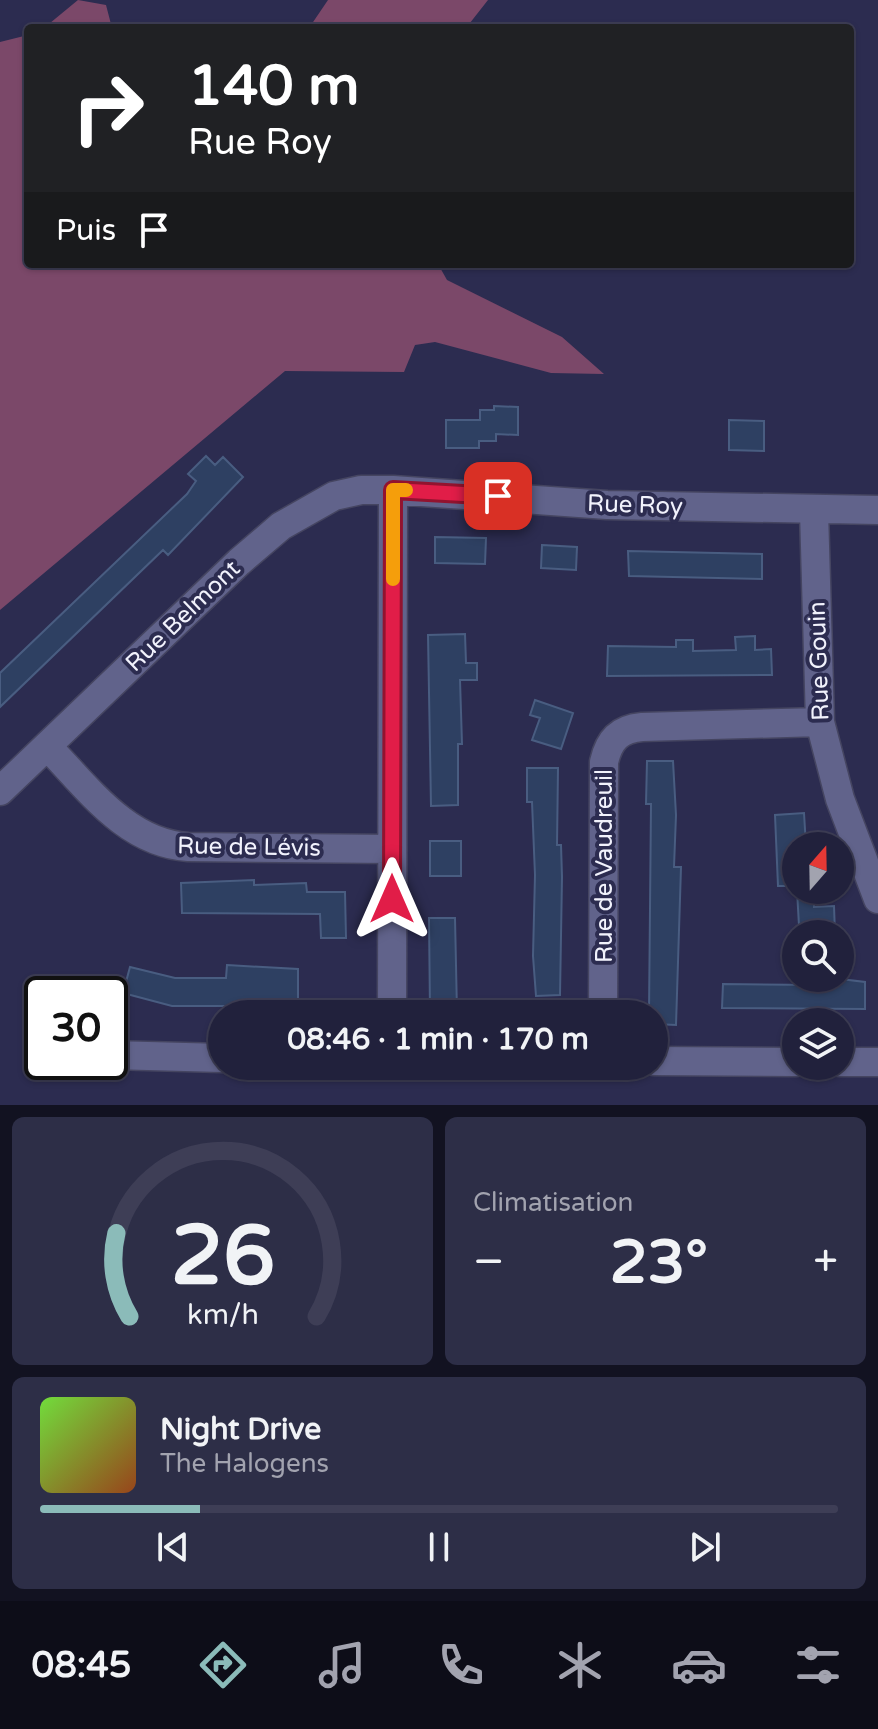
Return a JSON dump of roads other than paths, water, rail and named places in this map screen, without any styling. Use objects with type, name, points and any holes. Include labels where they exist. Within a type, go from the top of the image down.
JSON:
[{"type":"street","name":"Rue Belmont","points":[[0,791],[239,562],[281,526],[334,496],[361,490],[393,490]]},
{"type":"street","name":"Rue Roy","points":[[393,490],[607,505],[878,510]]},
{"type":"street","points":[[392,1000],[393,490]]},
{"type":"street","name":"Rue Gouin","points":[[814,511],[820,722],[840,799],[878,899]]},
{"type":"street","name":"Rue de Vaudreuil","points":[[603,1000],[604,762],[612,740],[620,732],[642,727],[820,722]]},
{"type":"street","name":"Rue de Lévis","points":[[47,746],[127,825],[157,843],[188,847],[392,849]]},
{"type":"street","points":[[128,1055],[208,1058]]},
{"type":"street","points":[[668,1061],[782,1062]]},
{"type":"street","points":[[854,1062],[878,1062]]}]
